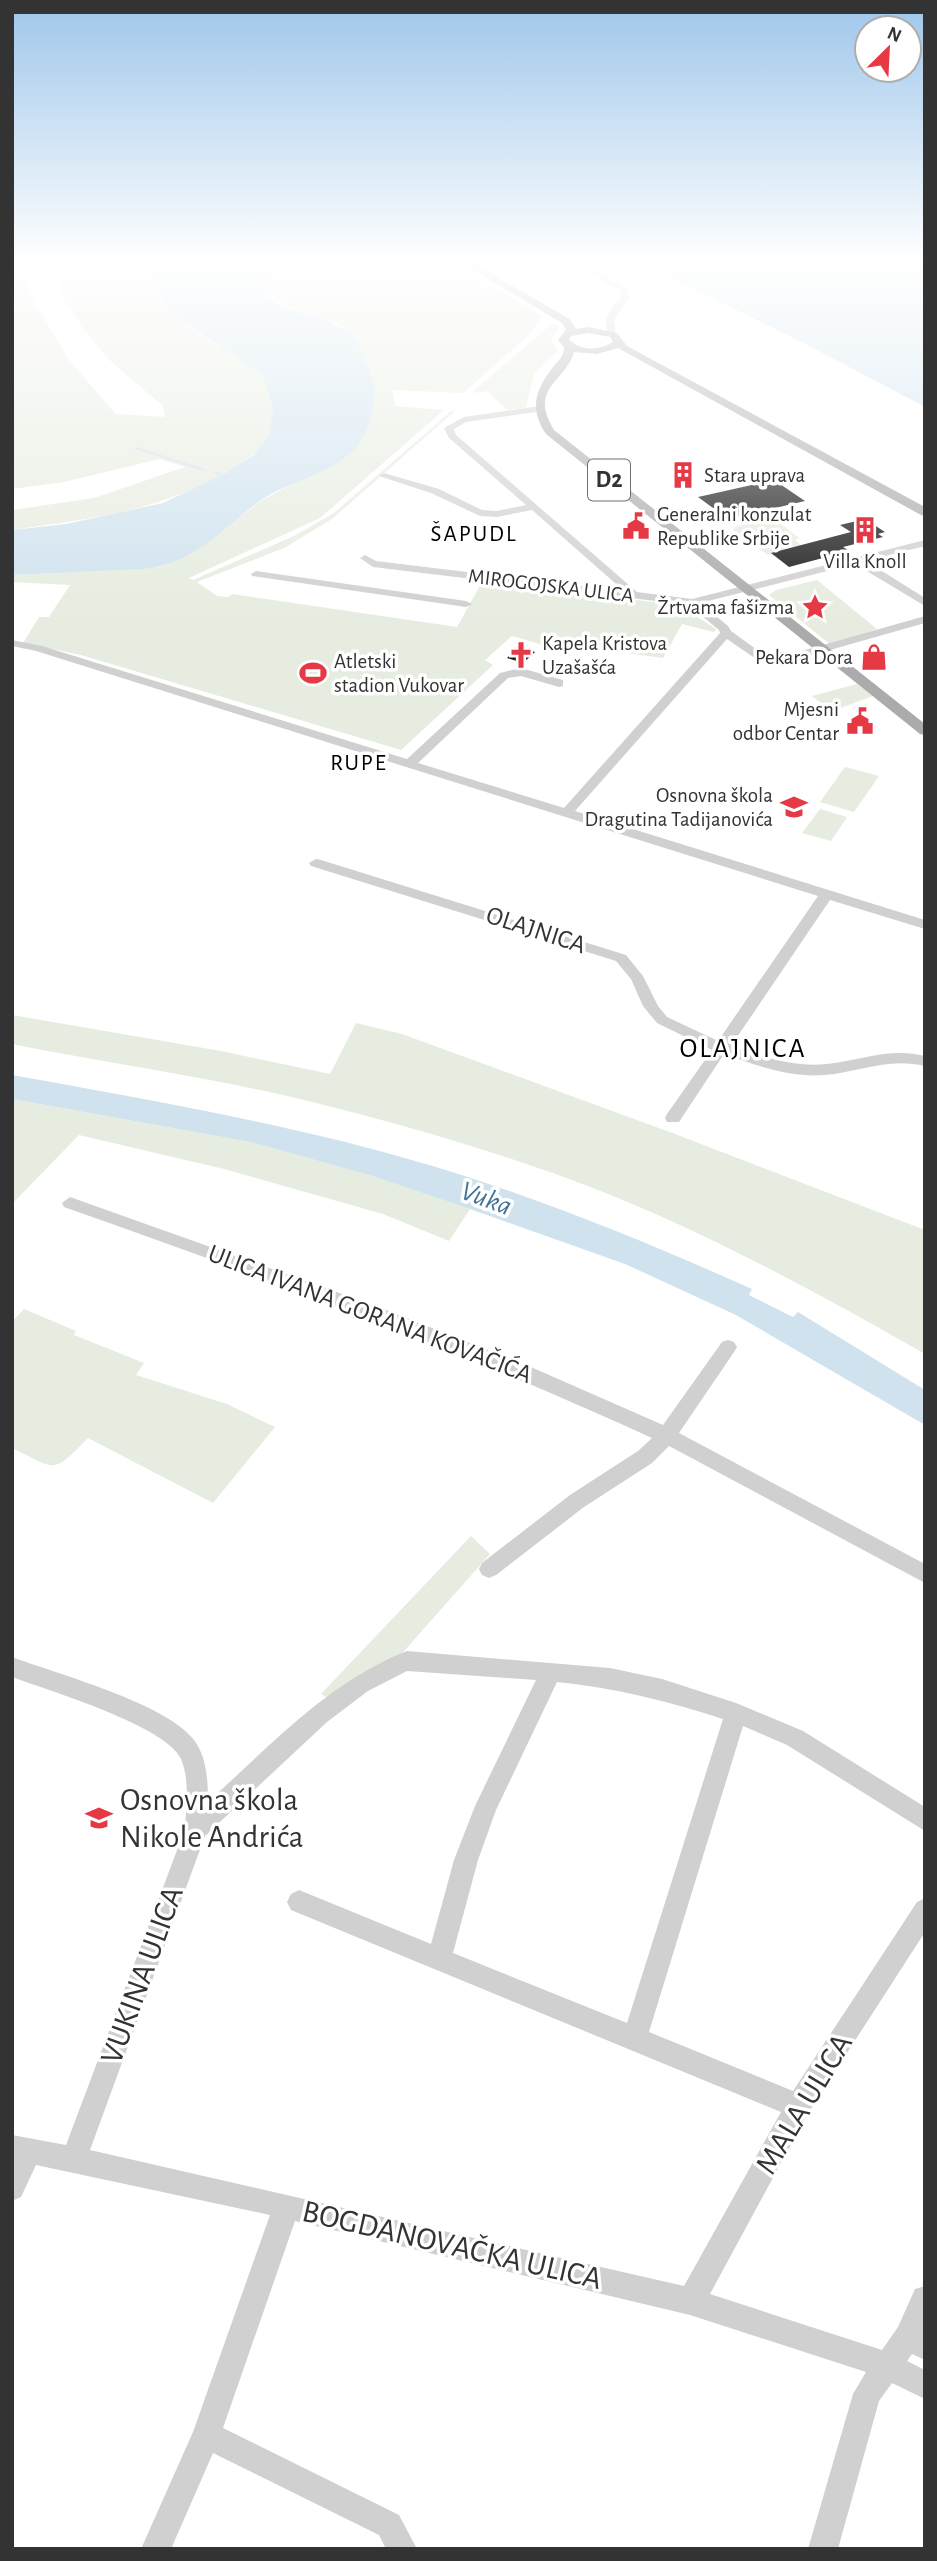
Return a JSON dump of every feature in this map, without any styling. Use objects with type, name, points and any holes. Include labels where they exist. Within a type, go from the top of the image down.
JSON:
[{"type":"main road","points":[[540,409],[542,390],[547,384]]},
{"type":"main road","points":[[692,384],[925,512]]},
{"type":"main road","name":"D2","points":[[540,409],[545,425],[558,440],[925,731]]},
{"type":"street","points":[[540,409],[464,420],[449,428],[452,436],[630,590],[633,596]]},
{"type":"street","points":[[384,476],[435,491],[480,513],[497,514],[534,507]]},
{"type":"street","points":[[692,602],[925,543]]},
{"type":"street","name":"MIROGOJSKA ULICA","points":[[365,558],[401,582],[466,604]]},
{"type":"street","points":[[858,561],[925,603]]},
{"type":"street","name":"MIROGOJSKA ULICA","points":[[256,574],[633,596],[692,602]]},
{"type":"street","points":[[692,602],[724,628],[726,633],[760,657],[771,661],[782,661],[925,619]]},
{"type":"street","points":[[566,813],[726,633]]},
{"type":"street","points":[[12,643],[38,648],[925,925]]},
{"type":"street","points":[[410,764],[504,676],[521,672],[559,683]]},
{"type":"street","name":"OLAJNICA","points":[[316,863],[621,958],[636,976],[650,1006],[662,1019],[676,1028],[782,1067],[801,1071],[843,1067],[894,1055],[925,1061]]},
{"type":"street","points":[[673,1118],[825,895]]},
{"type":"street","name":"ULICA IVANA GORANA KOVAČIĆA","points":[[70,1203],[221,1255],[410,1326],[577,1395],[666,1436],[925,1574]]},
{"type":"street","points":[[489,1569],[578,1501],[645,1457],[666,1436],[728,1347]]},
{"type":"street","name":"VUKINA ULICA","points":[[74,2159],[196,1829],[289,1740],[376,1673],[407,1661],[610,1678],[662,1689],[736,1713],[795,1738],[925,1820]]},
{"type":"street","points":[[12,1667],[126,1710],[176,1734],[187,1746],[194,1764],[198,1791],[196,1829]]},
{"type":"street","points":[[439,1960],[466,1860],[486,1807],[551,1673]]},
{"type":"street","points":[[635,2036],[736,1713]]},
{"type":"street","points":[[299,1902],[635,2036],[798,2106]]},
{"type":"street","name":"MALA ULICA","points":[[690,2301],[707,2275],[798,2106],[925,1910]]},
{"type":"street","points":[[12,2188],[20,2150]]},
{"type":"street","name":"BOGDANOVAČKA ULICA","points":[[20,2150],[74,2159],[287,2206],[690,2301],[886,2365],[925,2385]]},
{"type":"street","points":[[156,2549],[206,2435],[287,2206]]},
{"type":"street","points":[[823,2549],[867,2394],[886,2365],[916,2341],[925,2299]]},
{"type":"street","points":[[206,2435],[389,2525],[402,2549]]},
{"type":"shaded area","points":[[12,384],[90,384],[116,414],[165,417],[163,406],[137,384],[265,384],[273,415],[267,441],[253,455],[236,466],[182,493],[128,510],[12,530],[12,510],[94,498],[185,467],[160,459],[64,482],[12,489]]},
{"type":"shaded area","points":[[373,384],[474,384],[463,393],[392,390],[395,406],[444,410],[320,518],[189,578],[193,580],[294,536],[334,513],[451,411],[455,411],[332,519],[284,548],[197,582],[217,596],[228,597],[232,594],[457,627],[482,582],[679,605],[716,629],[714,632],[682,624],[663,658],[564,644],[557,649],[512,636],[485,660],[493,665],[401,750],[81,655],[23,643],[39,617],[49,617],[70,585],[12,582],[12,575],[158,567],[188,555],[264,499],[335,462],[362,440],[373,409],[375,390]]},
{"type":"shaded area","points":[[482,384],[532,384],[526,408],[507,410],[487,391],[471,393]]},
{"type":"shaded area","points":[[773,518],[799,538],[795,540],[802,546],[768,555],[733,530],[735,527]]},
{"type":"shaded area","points":[[817,580],[877,629],[831,645],[769,595],[776,590]]},
{"type":"shaded area","points":[[857,684],[873,696],[835,710],[829,709],[812,696]]},
{"type":"shaded area","points":[[845,767],[879,776],[854,812],[820,802]]},
{"type":"shaded area","points":[[820,809],[847,817],[831,841],[802,833]]},
{"type":"shaded area","points":[[12,1015],[221,1051],[330,1074],[356,1023],[402,1034],[675,1134],[925,1230],[925,1354],[805,1287],[682,1226],[598,1190],[442,1137],[283,1095],[12,1044]]},
{"type":"shaded area","points":[[12,1099],[250,1142],[369,1175],[470,1209],[449,1241],[383,1214],[224,1169],[79,1135],[12,1204]]},
{"type":"shaded area","points":[[24,1309],[76,1331],[74,1335],[144,1363],[136,1375],[227,1404],[275,1427],[213,1503],[88,1438],[60,1463],[53,1465],[38,1461],[12,1448],[12,1322]]},
{"type":"shaded area","points":[[471,1536],[490,1554],[389,1668],[335,1702],[321,1694]]},
{"type":"water","points":[[265,384],[373,384],[374,386],[375,396],[369,424],[361,441],[352,451],[317,474],[266,497],[190,554],[145,569],[12,575],[12,530],[66,524],[163,503],[225,473],[254,455],[269,436],[273,409]]},
{"type":"water","points":[[880,384],[925,384],[925,407]]},
{"type":"water","name":"Vuka","points":[[12,1075],[226,1115],[384,1152],[476,1180],[596,1223],[752,1289],[749,1295],[793,1317],[798,1312],[925,1390],[925,1425],[736,1315],[625,1264],[369,1175],[250,1142],[12,1099]]},
{"type":"building","points":[[774,480],[805,501],[728,519],[698,497]]},
{"type":"building","points":[[865,519],[885,532],[878,534],[883,537],[843,547],[849,551],[789,567],[771,553],[851,532],[840,525]]},
{"type":"building","name":"Kapela Kristova Uzašašća","points":[[518,647],[535,652],[523,663],[507,658]]},
{"type":"waterway","points":[[136,448],[204,470]]},
{"type":"waterway","points":[[216,473],[222,475]]},
{"type":"place","name":"Stara uprava","points":[[683,475]]},
{"type":"place","name":"Generalni konzulat Republike Srbije","points":[[636,526]]},
{"type":"place","name":"Villa Knoll","points":[[865,530]]},
{"type":"place","name":"Žrtvama fašizma","points":[[815,607]]},
{"type":"place","name":"Kapela Kristova Uzašašća","points":[[521,655]]},
{"type":"place","name":"Pekara Dora","points":[[874,657]]},
{"type":"place","name":"Atletski stadion Vukovar","points":[[313,673]]},
{"type":"place","name":"Mjesni odbor Centar","points":[[860,721]]},
{"type":"place","name":"Osnovna škola Dragutina Tadijanovića","points":[[794,807]]},
{"type":"place","name":"Osnovna škola Nikole Andrića","points":[[99,1818]]},
{"type":"district","name":"ŠAPUDL","points":[[474,534]]},
{"type":"district","name":"RUPE","points":[[359,763]]},
{"type":"district","name":"OLAJNICA","points":[[743,1049]]}]
